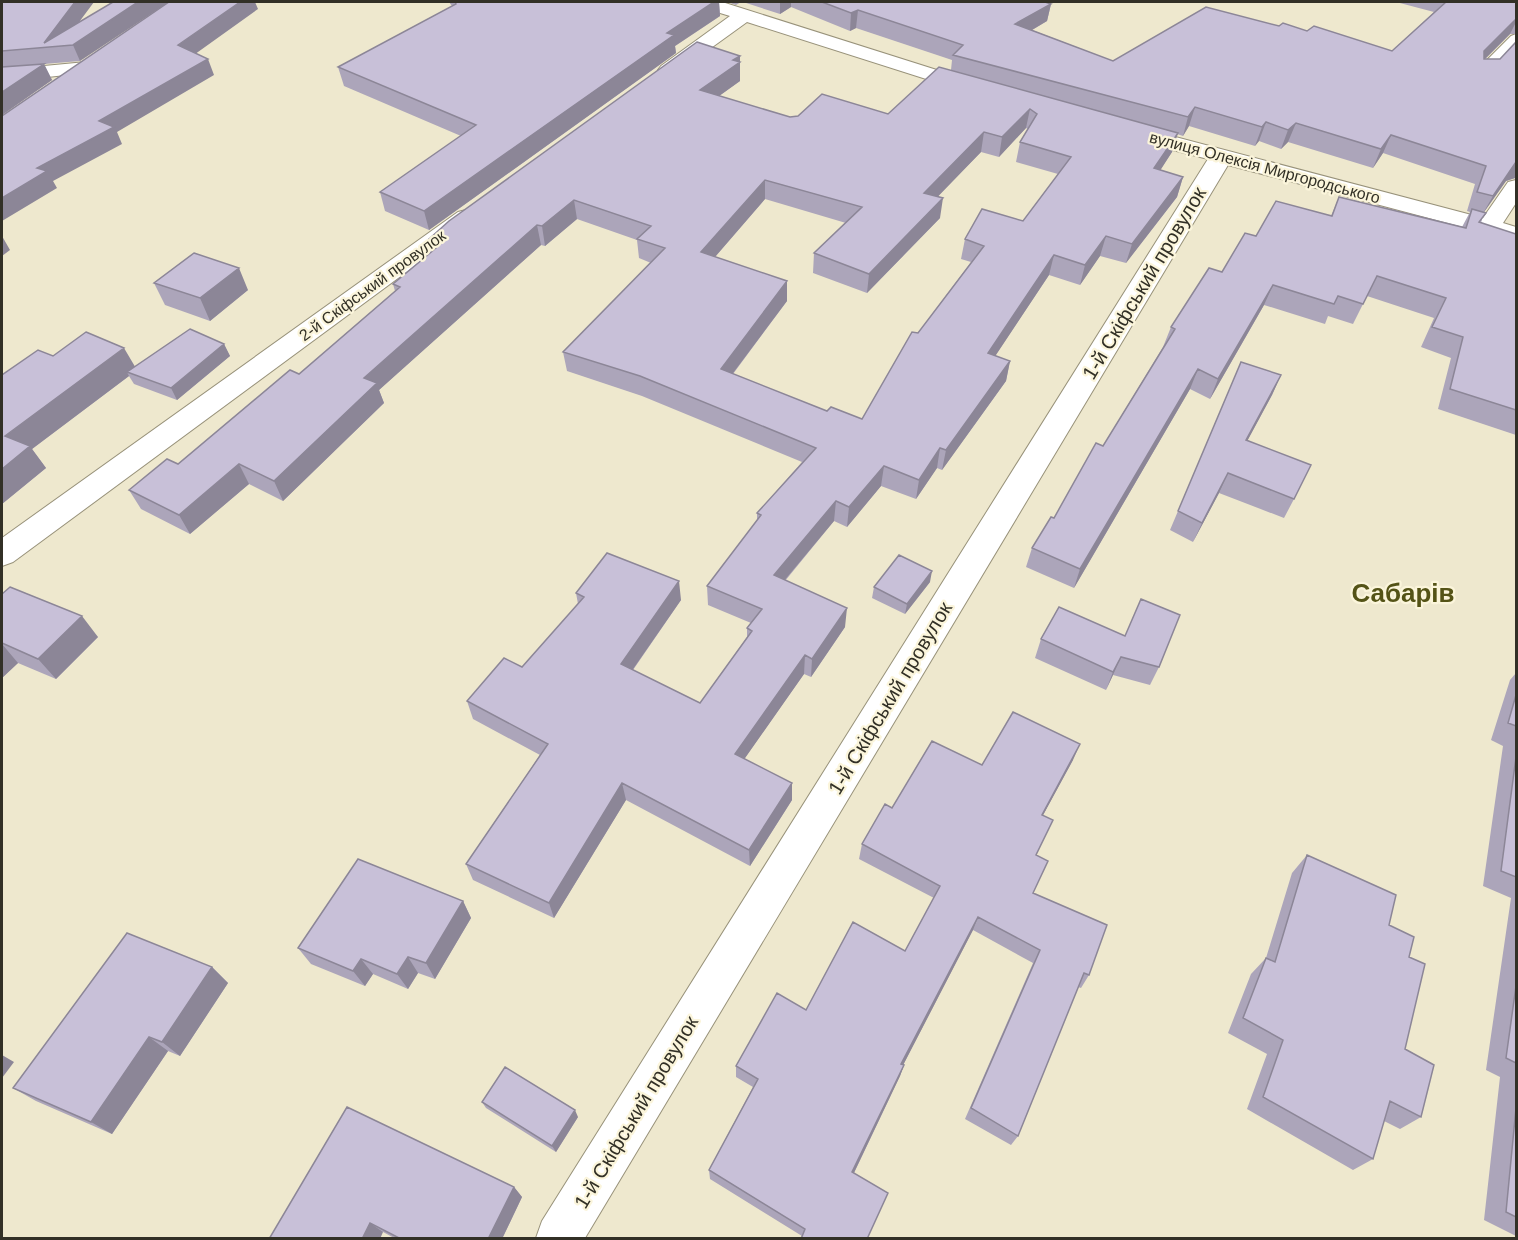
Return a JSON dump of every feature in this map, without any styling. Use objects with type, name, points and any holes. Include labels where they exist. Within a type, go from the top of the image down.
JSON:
[{"type":"street","points":[[704,2],[991,93]]},
{"type":"street","points":[[647,86],[743,16]]},
{"type":"street","points":[[48,94],[106,55]]},
{"type":"street","points":[[2,76],[86,68]]},
{"type":"street","name":"вулиця Олексія Миргородського","points":[[1106,125],[1516,234]]},
{"type":"street","name":"1-й Скіфський провулок","points":[[559,1239],[1221,157]]},
{"type":"street","points":[[1489,226],[1516,187]]},
{"type":"street","name":"2-й Скіфський провулок","points":[[2,554],[483,205]]},
{"type":"lane","points":[[1483,73],[1516,39]]},
{"type":"building","points":[[2,2],[75,2],[44,43],[113,2],[138,2],[73,45],[2,51]]},
{"type":"building","points":[[169,2],[240,2],[178,45],[208,59],[99,121],[114,127],[37,168],[47,171],[2,198],[2,116]]},
{"type":"building","points":[[455,2],[714,2],[667,33],[674,35],[424,211],[380,192],[476,125],[338,67],[456,4]]},
{"type":"building","points":[[822,2],[1045,2],[1051,4],[1015,24],[1113,61],[1206,7],[1279,26],[1283,23],[1307,31],[1314,26],[1392,51],[1446,2],[1516,2],[1516,19],[1484,51],[1484,59],[1500,59],[1516,42],[1516,162],[1493,196],[1477,192],[1486,166],[1391,135],[1381,149],[1296,123],[1288,130],[1266,122],[1262,127],[1195,107],[1188,117],[953,55],[963,45],[858,10],[851,13]]},
{"type":"building","points":[[697,42],[740,56],[733,60],[740,62],[700,90],[790,117],[798,116],[822,94],[888,114],[939,67],[1178,133],[1154,168],[1183,177],[1132,244],[1106,236],[1085,265],[1054,255],[988,353],[1010,361],[946,450],[940,448],[919,480],[884,466],[849,507],[836,501],[774,575],[847,608],[812,659],[805,655],[735,754],[792,783],[749,850],[622,783],[549,903],[466,864],[548,744],[467,701],[504,658],[522,667],[584,597],[576,593],[607,553],[679,581],[621,664],[700,703],[752,631],[747,628],[762,609],[707,586],[761,515],[757,513],[816,448],[640,376],[563,352],[665,248],[637,239],[651,226],[574,200],[542,226],[537,225],[364,378],[377,383],[274,481],[239,464],[179,515],[129,490],[167,459],[178,464],[290,370],[299,374],[400,287],[393,284],[436,248],[429,239],[449,221]],"holes":[[[1030,109],[1037,114],[1020,142],[1071,157],[1023,221],[982,209],[965,239],[984,246],[918,333],[912,332],[862,419],[831,407],[827,411],[721,369],[787,281],[701,252],[765,180],[862,207],[814,253],[869,274],[943,198],[924,193],[984,132],[1002,137]]]},
{"type":"building","points":[[44,64],[2,92],[2,67]]},
{"type":"building","points":[[1339,197],[1466,228],[1472,209],[1486,213],[1479,222],[1516,234],[1516,410],[1450,389],[1463,337],[1432,327],[1446,298],[1377,276],[1363,304],[1338,296],[1334,304],[1273,285],[1218,379],[1198,369],[1080,569],[1032,548],[1051,517],[1054,518],[1096,443],[1103,446],[1175,329],[1171,327],[1209,268],[1222,272],[1245,233],[1256,236],[1276,201],[1332,216]]},
{"type":"building","points":[[194,253],[239,268],[200,298],[154,283]]},
{"type":"building","points":[[190,329],[224,344],[171,388],[127,372]]},
{"type":"building","points":[[86,332],[124,348],[5,436],[30,446],[2,469],[2,375],[38,350],[53,356]]},
{"type":"building","points":[[1241,362],[1281,375],[1246,440],[1311,465],[1294,499],[1228,473],[1202,523],[1178,511]]},
{"type":"building","points":[[899,555],[932,571],[907,604],[874,587]]},
{"type":"building","points":[[10,587],[82,616],[38,659],[2,643],[2,594]]},
{"type":"building","points":[[1141,599],[1180,615],[1159,667],[1121,657],[1113,672],[1041,639],[1059,607],[1125,636]]},
{"type":"building","points":[[1516,695],[1516,726],[1508,723]]},
{"type":"building","points":[[1013,712],[1080,744],[1042,815],[1053,820],[1036,855],[1048,861],[1033,893],[1107,925],[1089,975],[1084,973],[1018,1136],[971,1108],[1040,950],[978,917],[901,1064],[904,1065],[852,1172],[888,1193],[867,1239],[801,1239],[805,1229],[709,1170],[758,1079],[736,1066],[777,993],[806,1010],[853,922],[905,951],[940,886],[862,844],[885,804],[892,808],[932,741],[982,765]]},
{"type":"building","points":[[1516,757],[1516,877],[1501,871]]},
{"type":"building","points":[[1307,855],[1396,895],[1389,925],[1414,937],[1409,957],[1425,964],[1405,1049],[1434,1065],[1421,1117],[1390,1101],[1373,1159],[1263,1097],[1283,1040],[1243,1018],[1266,958],[1275,962]]},
{"type":"building","points":[[358,859],[463,901],[426,963],[408,957],[397,974],[361,959],[353,971],[298,948]]},
{"type":"building","points":[[127,933],[212,967],[162,1042],[149,1037],[91,1122],[13,1088]]},
{"type":"building","points":[[1516,986],[1516,1063],[1506,1058]]},
{"type":"building","points":[[505,1067],[575,1110],[552,1146],[482,1102]]},
{"type":"building","points":[[347,1107],[514,1187],[488,1239],[401,1239],[370,1223],[362,1239],[269,1239]]},
{"type":"building","points":[[1516,1108],[1516,1217],[1506,1212]]},
{"type":"district","name":"Сабарів","points":[[1403,593]]}]
